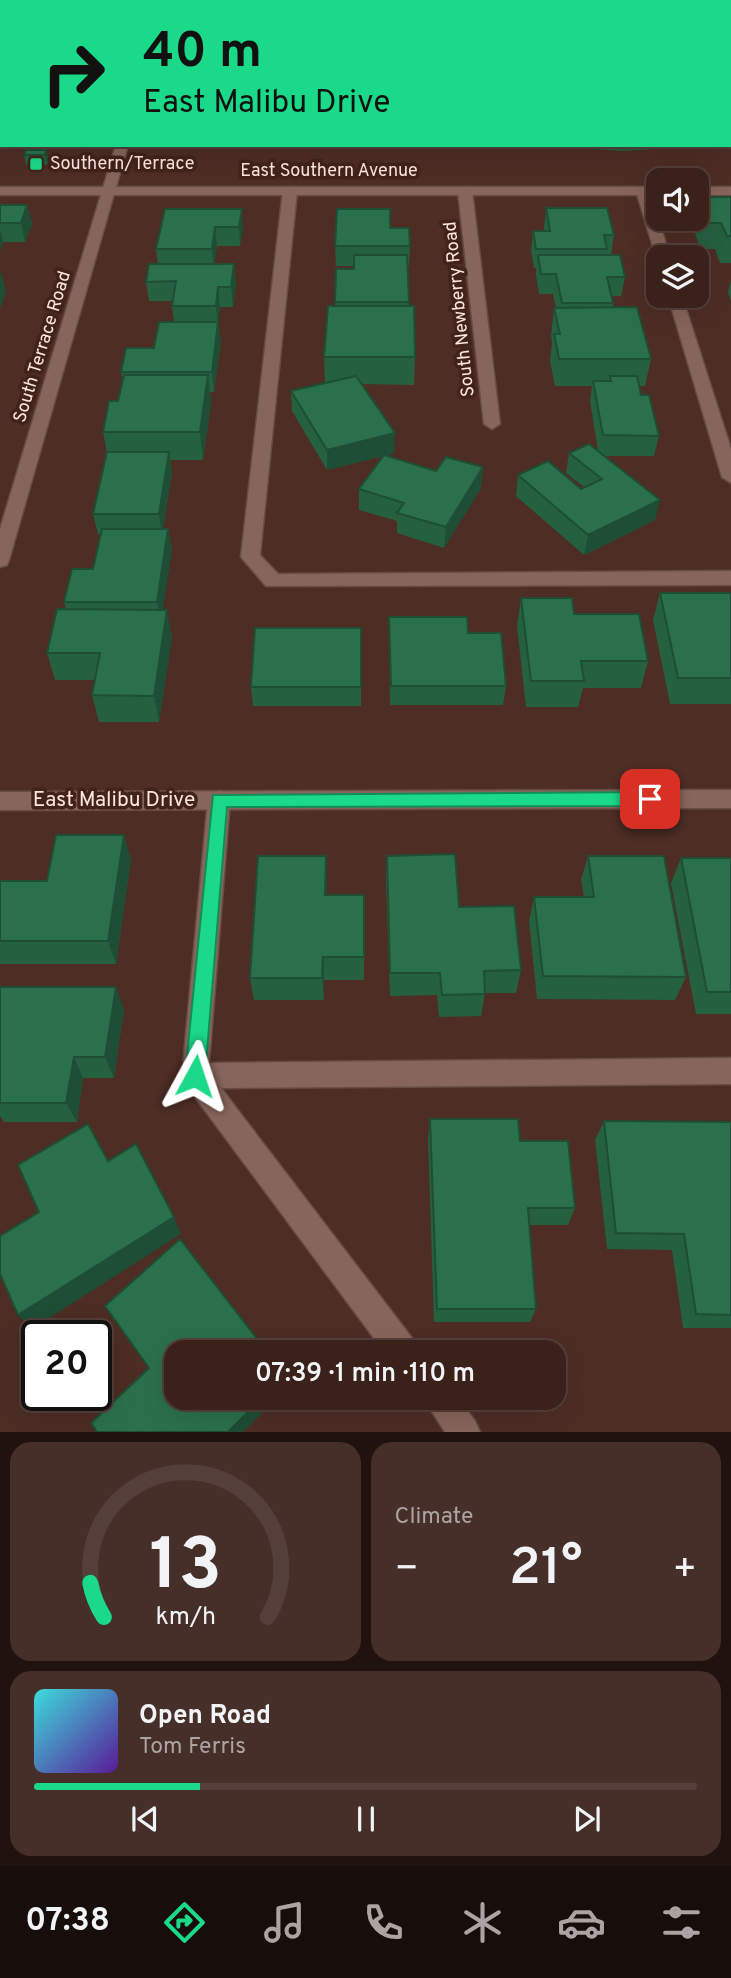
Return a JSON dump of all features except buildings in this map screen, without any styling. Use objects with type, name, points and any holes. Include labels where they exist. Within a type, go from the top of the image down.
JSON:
[{"type":"street","name":"South Terrace Road","points":[[0,560],[121,147]]},
{"type":"street","name":"East Southern Avenue","points":[[0,191],[646,191]]},
{"type":"street","points":[[290,191],[250,557],[273,581],[731,578]]},
{"type":"street","name":"South Newberry Road","points":[[465,191],[492,424]]},
{"type":"street","points":[[709,191],[731,191]]},
{"type":"street","points":[[679,308],[731,477]]},
{"type":"street","name":"East Malibu Drive","points":[[0,801],[731,799]]},
{"type":"street","points":[[219,800],[195,1076],[394,1340]]},
{"type":"street","points":[[195,1076],[731,1071]]},
{"type":"street","points":[[447,1410],[464,1432]]},
{"type":"place","name":"Southern/Terrace","points":[[36,164]]},
{"type":"route","points":[[195,1076],[219,800],[650,799]]}]
